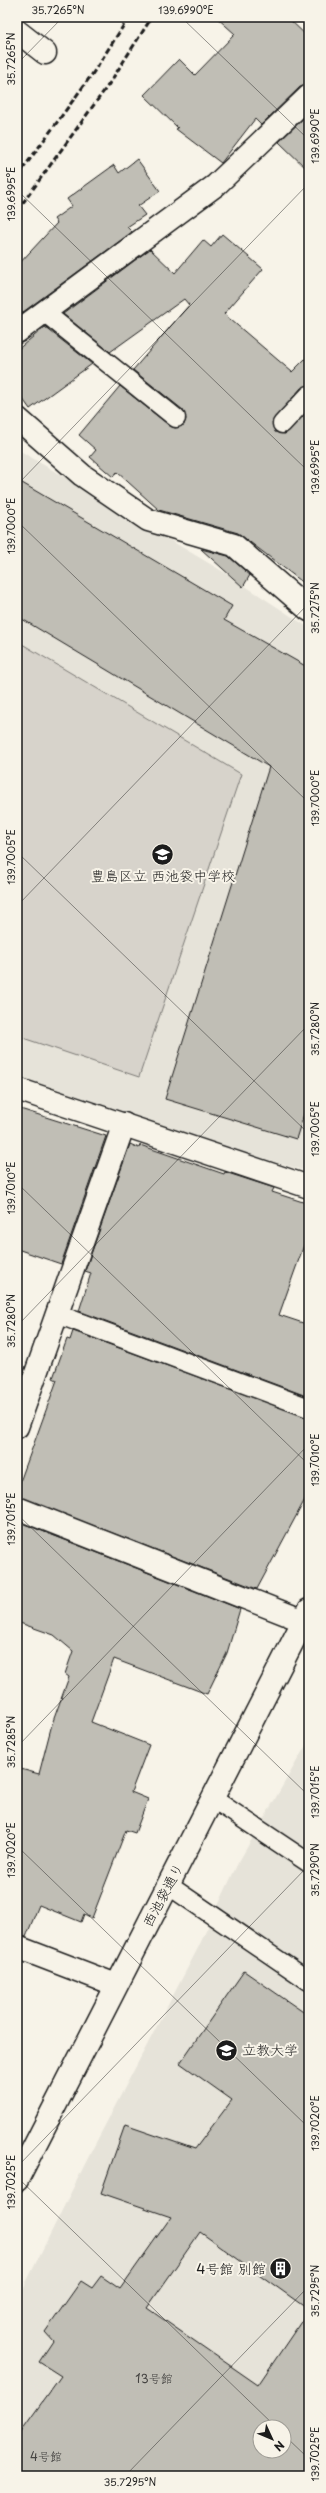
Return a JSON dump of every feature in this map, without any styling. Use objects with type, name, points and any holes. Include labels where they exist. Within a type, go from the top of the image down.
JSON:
[{"type":"street","points":[[17,31],[45,53]]},
{"type":"street","points":[[17,332],[216,184],[309,96]]},
{"type":"street","points":[[17,418],[82,475],[148,520],[234,545],[309,610]]},
{"type":"street","points":[[17,1089],[309,1187]]},
{"type":"street","points":[[17,1427],[124,1124]]},
{"type":"street","points":[[17,1508],[307,1618]]},
{"type":"street","name":"西池袋通り","points":[[17,2180],[116,1984],[307,1618]]},
{"type":"street","points":[[17,1947],[116,1984]]},
{"type":"lane","points":[[44,312],[176,418]]},
{"type":"lane","points":[[282,424],[309,395]]},
{"type":"lane","points":[[57,1314],[309,1408]]},
{"type":"lane","points":[[212,1798],[309,1863]]},
{"type":"lane","points":[[168,1885],[309,1982]]},
{"type":"shaded area","name":"豊島区立 西池袋中学校","points":[[17,449],[227,574],[309,628],[309,1172],[124,1117],[17,1080]]},
{"type":"shaded area","points":[[17,641],[241,774],[139,1077],[17,1036]]},
{"type":"shaded area","name":"立教大学","points":[[309,1740],[309,2476],[17,2476],[17,2301],[91,2152],[198,1948],[237,1865]]},
{"type":"building","points":[[216,17],[287,17],[309,38],[309,84],[300,87],[261,125],[255,119],[221,163],[176,129],[178,128],[144,95],[179,59],[195,75],[235,34]]},
{"type":"building","points":[[309,113],[309,171],[279,142]]},
{"type":"building","points":[[137,159],[160,191],[138,206],[145,215],[127,227],[132,232],[19,315],[17,266],[57,223],[54,219],[72,206],[67,199],[114,165],[119,173]]},
{"type":"building","points":[[222,234],[263,269],[224,314],[292,372],[309,355],[309,385],[301,388],[272,422],[275,432],[285,434],[309,410],[309,587],[238,533],[159,510],[117,472],[113,477],[90,457],[96,450],[79,435],[120,386],[170,426],[175,428],[184,425],[186,419],[183,410],[133,370],[189,305],[184,299],[110,352],[63,314],[150,249],[175,273],[203,240],[211,247]]},
{"type":"building","points":[[45,327],[92,364],[30,409],[17,391],[17,350]]},
{"type":"building","points":[[17,480],[232,606],[224,620],[309,668],[309,1098],[296,1139],[165,1099],[269,767],[17,616]]},
{"type":"building","points":[[201,549],[228,556],[250,575],[243,587]]},
{"type":"building","points":[[17,1108],[106,1136],[61,1264],[17,1249]]},
{"type":"building","points":[[130,1144],[139,1148],[140,1145],[224,1174],[225,1172],[274,1188],[272,1192],[309,1204],[309,1247],[304,1245],[279,1315],[309,1325],[309,1397],[79,1311],[91,1273],[85,1271]]},
{"type":"building","points":[[73,1331],[309,1418],[309,1492],[257,1589],[17,1496],[17,1490],[57,1380],[53,1378],[67,1339],[70,1340]]},
{"type":"building","points":[[17,1521],[240,1609],[227,1653],[207,1694],[114,1659],[91,1722],[149,1745],[131,1792],[148,1799],[135,1833],[126,1830],[92,1918],[84,1914],[81,1922],[39,1905],[26,1937],[17,1935],[17,1768],[39,1774],[52,1724],[69,1677],[65,1674],[73,1651],[54,1635],[17,1622]]},
{"type":"building","points":[[244,1971],[309,2016],[309,2310],[309,2476],[17,2476],[17,2437],[61,2376],[39,2362],[53,2341],[45,2332],[81,2281],[92,2288],[101,2276],[120,2289],[171,2217],[101,2193],[125,2125],[195,2149],[232,2100],[180,2063]],"holes":[[[200,2232],[309,2310],[258,2385],[147,2308]]]},
{"type":"railway","points":[[17,177],[93,73],[129,17]]},
{"type":"railway","points":[[17,211],[109,84],[152,17]]},
{"type":"place","name":"豊島区立 西池袋中学校","points":[[163,854]]},
{"type":"place","name":"立教大学","points":[[227,2050]]},
{"type":"place","name":"4号館 別館","points":[[281,2269]]}]
